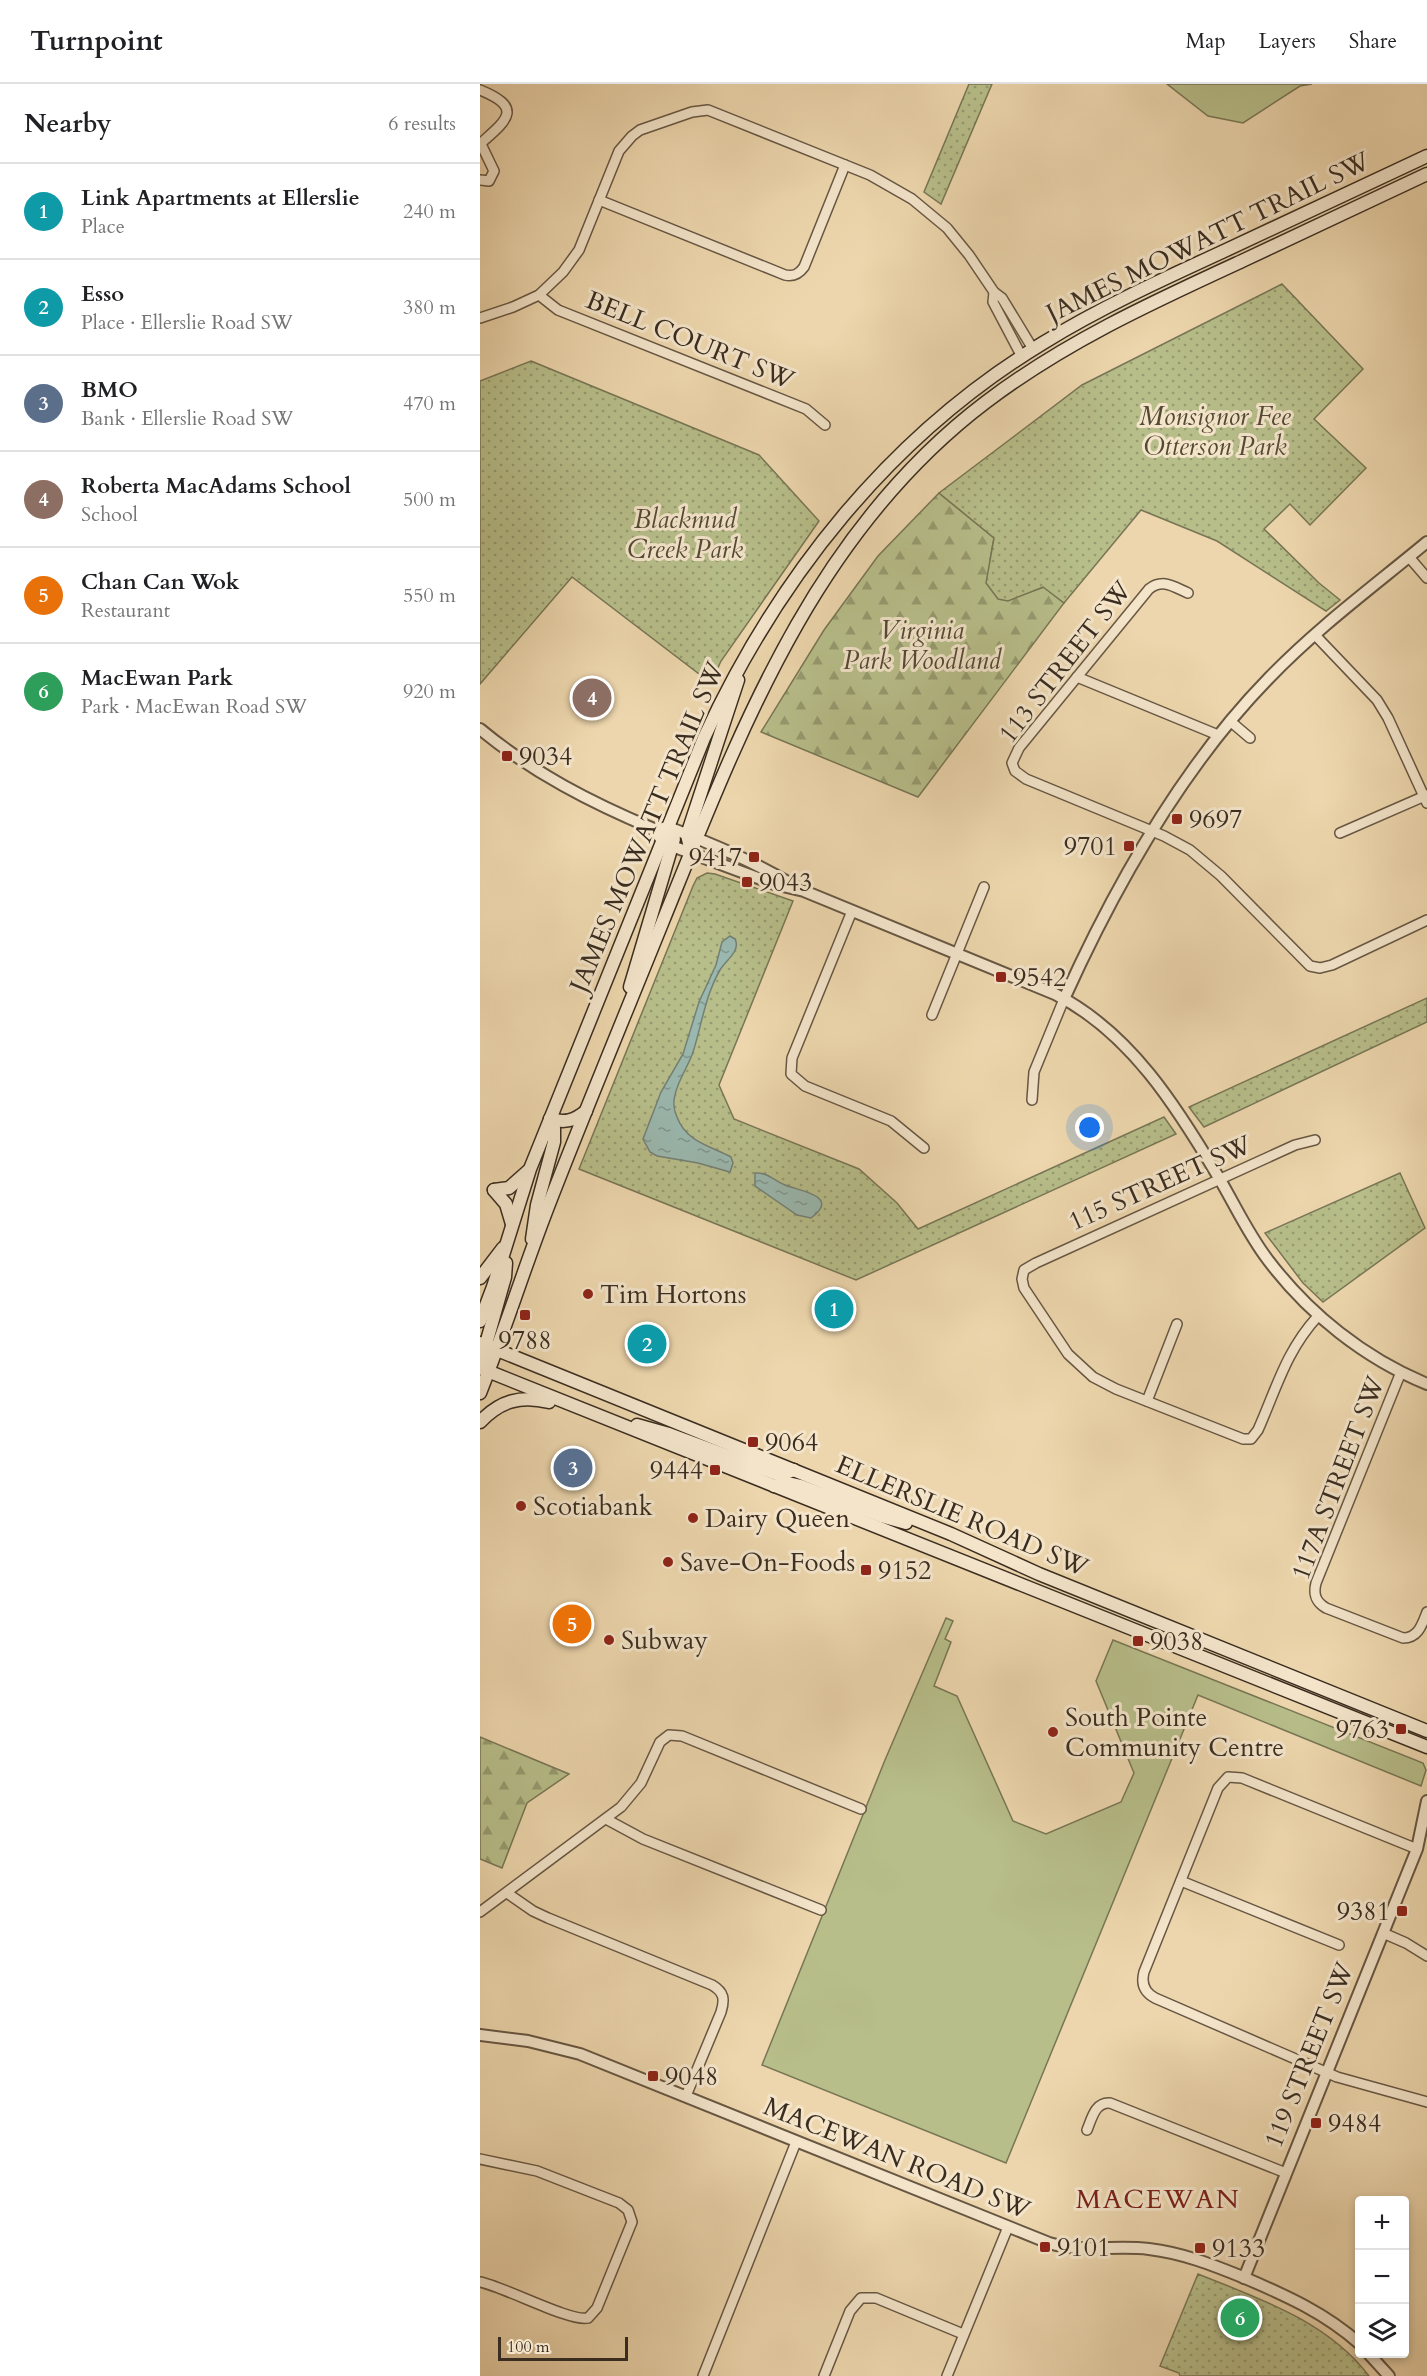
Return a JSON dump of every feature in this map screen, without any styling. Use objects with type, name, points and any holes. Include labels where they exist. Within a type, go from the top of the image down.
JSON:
[{"type":"main road","name":"JAMES MOWATT TRAIL SW","points":[[480,1321],[530,1169],[667,843],[668,828],[704,738],[745,656],[794,577],[855,501],[946,411],[1028,353],[1119,300],[1427,156]]},
{"type":"main road","name":"JAMES MOWATT TRAIL SW","points":[[692,836],[776,661],[818,588],[866,519],[940,440],[1036,366],[1131,312],[1427,174]]},
{"type":"main road","points":[[691,853],[692,836],[745,656]]},
{"type":"main road","points":[[626,1013],[631,982],[667,843]]},
{"type":"main road","name":"JAMES MOWATT TRAIL SW","points":[[485,1348],[530,1258],[586,1111],[691,853]]},
{"type":"main road","points":[[550,1119],[568,1121],[576,1119],[586,1111]]},
{"type":"main road","points":[[530,1258],[537,1205],[554,1142],[554,1128],[550,1119]]},
{"type":"main road","points":[[512,1225],[506,1204],[494,1190],[509,1188],[530,1169]]},
{"type":"main road","points":[[480,1278],[507,1242]]},
{"type":"main road","points":[[480,1393],[485,1348],[505,1277],[507,1242]]},
{"type":"main road","name":"ELLERSLIE ROAD SW","points":[[485,1348],[794,1470],[951,1534],[1039,1574],[1427,1731]]},
{"type":"main road","name":"ELLERSLIE ROAD SW","points":[[484,1370],[1427,1747]]},
{"type":"main road","points":[[480,1422],[498,1406],[522,1398],[586,1411]]},
{"type":"main road","points":[[609,1421],[669,1434],[779,1475],[794,1470]]},
{"type":"main road","points":[[774,1486],[788,1483],[801,1486],[881,1516],[951,1534]]},
{"type":"street","points":[[480,90],[499,98],[504,102],[507,111],[505,119],[481,144],[494,171],[489,181],[480,180]]},
{"type":"street","points":[[480,318],[513,308],[539,295],[563,272],[575,256],[616,158],[632,136],[640,130],[697,110],[717,112],[845,165],[891,186],[926,209],[958,242],[994,292],[993,302],[1036,366]]},
{"type":"street","points":[[600,200],[792,276],[804,267],[845,165]]},
{"type":"street","name":"BELL COURT SW","points":[[539,295],[558,310],[806,409],[825,425]]},
{"type":"street","points":[[1032,1100],[1034,1072],[1064,999],[1102,918],[1153,831],[1218,735],[1269,678],[1315,635],[1427,542]]},
{"type":"street","points":[[1409,557],[1427,578]]},
{"type":"street","name":"113 STREET SW","points":[[1153,831],[1026,779],[1013,767],[1013,758],[1149,589],[1164,582],[1188,593]]},
{"type":"street","points":[[1315,635],[1377,700],[1426,798],[1340,833]]},
{"type":"street","points":[[1077,677],[1218,735]]},
{"type":"street","points":[[1230,721],[1250,738]]},
{"type":"street","points":[[481,731],[560,785],[603,808],[654,829],[667,843],[774,884],[804,891]]},
{"type":"street","points":[[654,829],[668,828],[692,836],[762,867],[804,891],[1064,999],[1110,1030],[1134,1054],[1155,1082],[1220,1179],[1267,1259],[1318,1316],[1359,1347],[1401,1372],[1427,1384]]},
{"type":"street","points":[[1153,831],[1179,843],[1206,863],[1305,962],[1320,968],[1332,965],[1427,920]]},
{"type":"street","points":[[932,1015],[984,887]]},
{"type":"street","points":[[852,911],[792,1058],[791,1074],[805,1086],[891,1121],[924,1148]]},
{"type":"street","name":"115 STREET SW","points":[[1147,1401],[1104,1384],[1074,1361],[1024,1288],[1022,1279],[1024,1270],[1295,1145],[1315,1140]]},
{"type":"street","points":[[1177,1324],[1147,1401],[1238,1438],[1251,1439],[1258,1430],[1288,1356],[1299,1338],[1318,1316]]},
{"type":"street","name":"117A STREET SW","points":[[1401,1372],[1316,1583],[1316,1599],[1326,1608],[1399,1637],[1412,1637],[1419,1631],[1427,1612]]},
{"type":"street","points":[[480,1912],[606,1819],[635,1791],[663,1738],[673,1734],[861,1809]]},
{"type":"street","points":[[1417,1849],[1242,1778],[1232,1776],[1224,1779],[1218,1788],[1144,1972],[1143,1983],[1146,1992],[1155,1998],[1327,2073],[1427,2102]]},
{"type":"street","name":"119 STREET SW","points":[[1244,2278],[1417,1849],[1427,1801]]},
{"type":"street","points":[[606,1819],[643,1839],[821,1910]]},
{"type":"street","name":"119 STREET SW","points":[[1417,1849],[1427,1835]]},
{"type":"street","points":[[1181,1881],[1339,1945]]},
{"type":"street","points":[[507,1893],[539,1915],[712,1985],[722,1993],[724,2001],[721,2012],[686,2096]]},
{"type":"street","points":[[1383,1933],[1427,1956]]},
{"type":"street","name":"MACEWAN ROAD SW","points":[[480,2035],[528,2041],[559,2048],[686,2096],[1049,2243],[1079,2249],[1139,2248],[1174,2253],[1200,2260],[1310,2307],[1355,2341]]},
{"type":"street","points":[[1087,2130],[1096,2108],[1102,2103],[1110,2103],[1286,2173]]},
{"type":"street","points":[[703,2376],[796,2142]]},
{"type":"street","points":[[480,2159],[518,2165],[549,2175],[620,2203],[628,2210],[632,2218],[597,2308],[588,2318],[574,2318],[505,2289],[480,2282]]},
{"type":"street","points":[[946,2376],[1008,2227]]},
{"type":"street","points":[[824,2376],[850,2311],[856,2302],[865,2297],[876,2298],[963,2334]]},
{"type":"street","points":[[1373,2358],[1389,2376]]},
{"type":"green space","points":[[969,84],[992,84],[941,204],[924,192]]},
{"type":"green space","points":[[1167,84],[1312,84],[1300,86],[1243,123],[1208,116]]},
{"type":"green space","name":"Monsignor Fee Otterson Park","points":[[1282,284],[1363,369],[1314,419],[1366,468],[1310,525],[1290,504],[1264,529],[1319,583],[1340,600],[1326,611],[1217,541],[1141,510],[1064,603],[1043,587],[1008,601],[998,599],[986,583],[994,538],[939,493],[1082,385]]},
{"type":"green space","name":"Blackmud Creek Park","points":[[531,361],[759,455],[819,521],[721,661],[711,683],[572,577],[480,684],[480,381]]},
{"type":"green space","name":"Virginia Park Woodland","points":[[939,493],[994,538],[990,560],[1008,600],[1044,587],[1064,603],[918,797],[761,732],[824,630],[878,556]]},
{"type":"green space","points":[[707,873],[793,901],[719,1085],[734,1119],[859,1169],[897,1203],[918,1229],[1164,1117],[1176,1134],[856,1280],[579,1169],[693,886],[697,878]]},
{"type":"green space","points":[[1427,998],[1427,1022],[1204,1127],[1189,1107]]},
{"type":"green space","points":[[1400,1173],[1425,1228],[1323,1302],[1303,1283],[1265,1233]]},
{"type":"green space","points":[[946,1618],[953,1621],[945,1639],[951,1642],[934,1686],[957,1696],[1013,1821],[1046,1834],[1121,1802],[1134,1773],[1096,1681],[1113,1640],[1423,1763],[1426,1770],[1421,1786],[1198,1695],[1006,2163],[762,2065],[885,1760]]},
{"type":"green space","points":[[480,1737],[569,1774],[527,1803],[502,1868],[480,1859]]},
{"type":"green space","points":[[1198,2274],[1268,2303],[1313,2326],[1333,2340],[1369,2376],[1180,2376],[1179,2373],[1160,2366]]},
{"type":"water","points":[[730,936],[735,939],[736,948],[720,970],[711,990],[693,1052],[678,1084],[674,1103],[677,1117],[686,1132],[700,1142],[731,1157],[733,1163],[730,1172],[698,1163],[657,1156],[650,1152],[643,1139],[661,1092],[683,1054],[699,1002],[716,965],[722,942]]},
{"type":"water","points":[[755,1173],[767,1175],[785,1185],[815,1196],[822,1204],[819,1211],[811,1218],[797,1215],[755,1186]]},
{"type":"place","name":"Roberta MacAdams School","points":[[592,698]]},
{"type":"place","name":"9034","points":[[507,756]]},
{"type":"place","name":"9697","points":[[1177,819]]},
{"type":"place","name":"9701","points":[[1129,846]]},
{"type":"place","name":"9417","points":[[754,857]]},
{"type":"place","name":"9043","points":[[747,882]]},
{"type":"place","name":"9542","points":[[1001,977]]},
{"type":"place","name":"Tim Hortons","points":[[588,1294]]},
{"type":"place","name":"Link Apartments at Ellerslie","points":[[834,1309]]},
{"type":"place","name":"9788","points":[[525,1315]]},
{"type":"place","name":"Esso","points":[[647,1344]]},
{"type":"place","name":"9064","points":[[753,1442]]},
{"type":"place","name":"BMO","points":[[573,1468]]},
{"type":"place","name":"9444","points":[[715,1470]]},
{"type":"place","name":"Scotiabank","points":[[521,1506]]},
{"type":"place","name":"Dairy Queen","points":[[693,1518]]},
{"type":"place","name":"Save-On-Foods","points":[[668,1562]]},
{"type":"place","name":"9152","points":[[866,1570]]},
{"type":"place","name":"Chan Can Wok","points":[[572,1624]]},
{"type":"place","name":"Subway","points":[[609,1640]]},
{"type":"place","name":"9038","points":[[1138,1641]]},
{"type":"place","name":"9763","points":[[1401,1729]]},
{"type":"place","name":"South Pointe Community Centre","points":[[1053,1732]]},
{"type":"place","name":"9381","points":[[1402,1911]]},
{"type":"place","name":"9048","points":[[653,2076]]},
{"type":"place","name":"9484","points":[[1316,2123]]},
{"type":"place","name":"9101","points":[[1045,2247]]},
{"type":"place","name":"9133","points":[[1200,2248]]},
{"type":"place","name":"MacEwan Park","points":[[1240,2318]]},
{"type":"district","name":"MACEWAN","points":[[1158,2199]]}]
